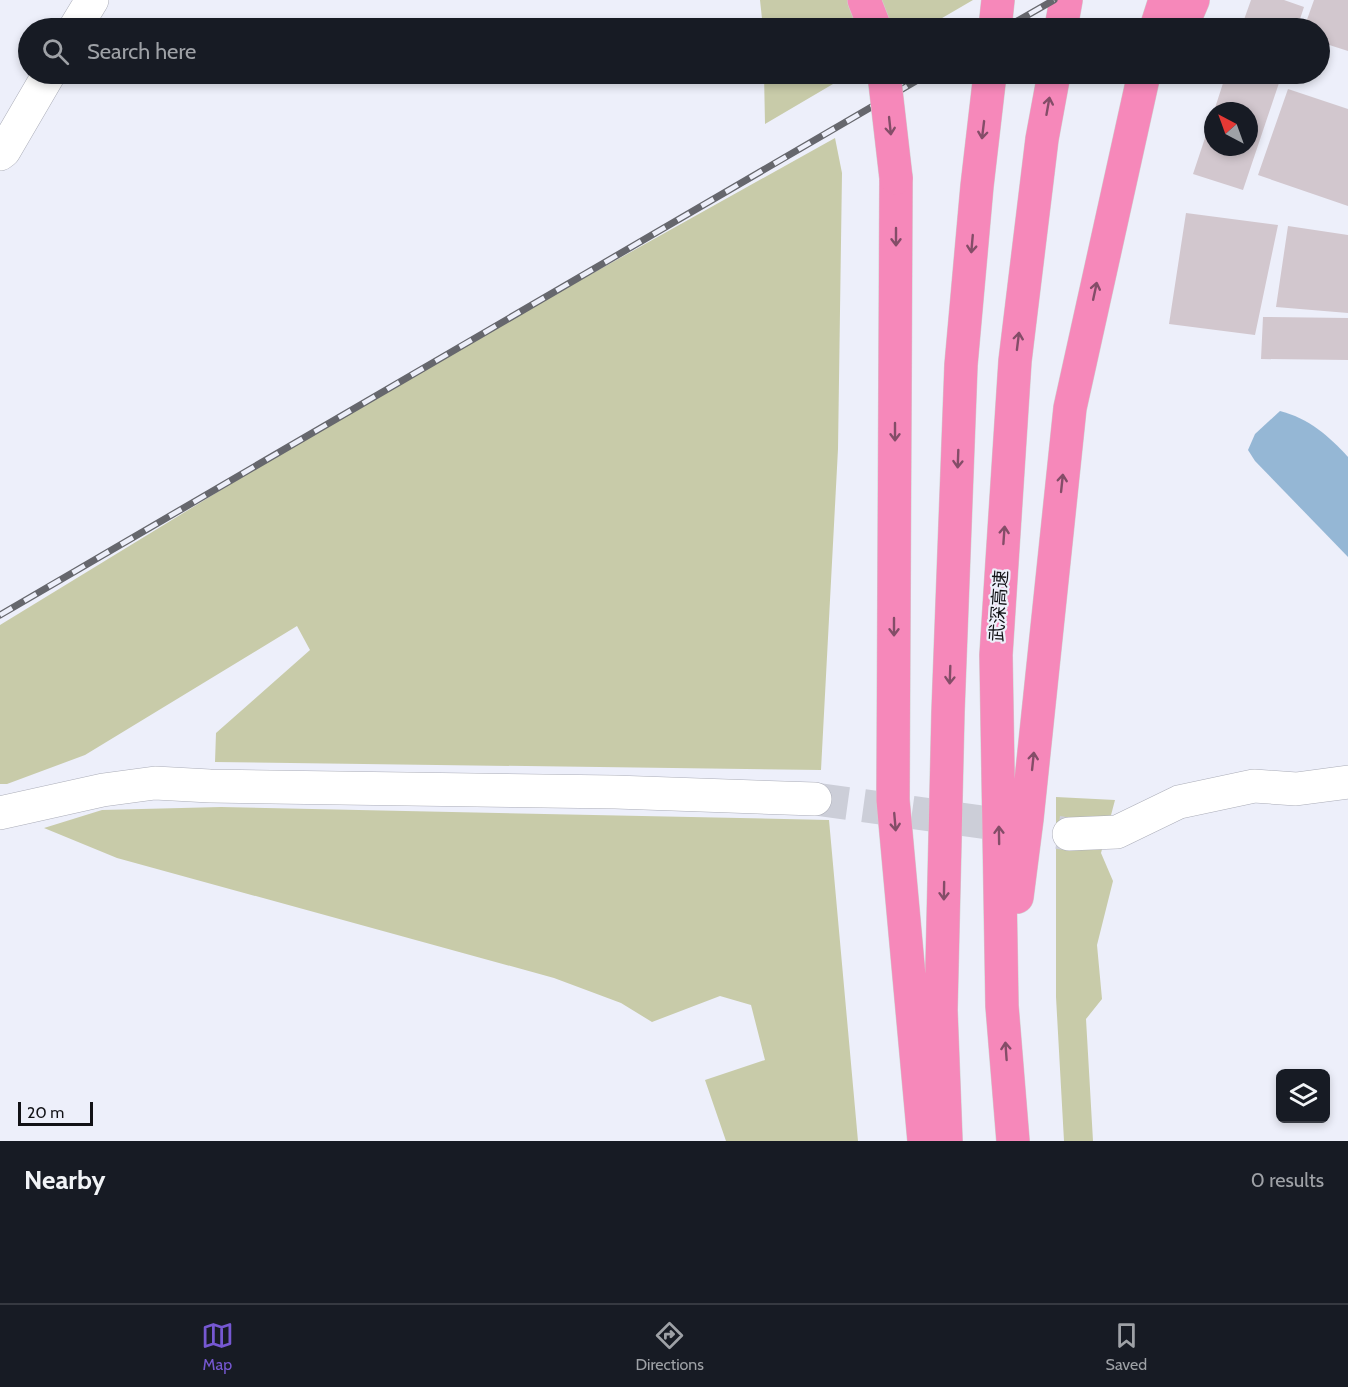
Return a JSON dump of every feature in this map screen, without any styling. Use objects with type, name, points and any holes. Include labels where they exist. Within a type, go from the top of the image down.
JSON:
[{"type":"highway","points":[[864,0],[872,18]]},
{"type":"highway","points":[[873,0],[875,18]]},
{"type":"highway","points":[[996,18],[998,0]]},
{"type":"highway","points":[[1063,18],[1066,0]]},
{"type":"highway","points":[[1159,18],[1165,0]]},
{"type":"highway","points":[[1185,18],[1193,0]]},
{"type":"highway","points":[[885,84],[896,178],[893,800],[924,1141]]},
{"type":"highway","points":[[946,1141],[941,1010],[961,365],[976,186],[989,84]]},
{"type":"highway","name":"武深高速","points":[[1013,1141],[1002,1006],[996,655],[1015,361],[1042,139],[1052,84]]},
{"type":"highway","points":[[1002,1006],[1027,819],[1070,408],[1142,84]]},
{"type":"highway","points":[[1116,193],[1159,84]]},
{"type":"lane","points":[[81,18],[92,0]]},
{"type":"lane","points":[[0,154],[4,151],[43,84]]},
{"type":"lane","points":[[1069,834],[1117,832],[1179,802],[1254,786],[1296,789],[1348,782]]},
{"type":"lane","points":[[0,813],[103,790],[155,783],[210,786],[615,792],[815,799]]},
{"type":"green space","points":[[760,0],[973,0],[942,18],[762,18]]},
{"type":"green space","points":[[764,84],[833,84],[765,124]]},
{"type":"green space","points":[[835,138],[842,173],[838,449],[821,770],[215,762],[216,733],[310,650],[297,626],[85,755],[7,784],[0,784],[0,625],[396,383]]},
{"type":"green space","points":[[1056,797],[1115,800],[1101,853],[1113,881],[1097,945],[1102,999],[1086,1019],[1093,1141],[1064,1141],[1056,997]]},
{"type":"green space","points":[[221,807],[829,820],[858,1141],[726,1141],[705,1080],[765,1060],[751,1005],[720,996],[652,1022],[621,1003],[554,978],[117,858],[44,828],[102,810]]},
{"type":"water","points":[[1280,411],[1300,418],[1317,429],[1348,457],[1348,557],[1255,461],[1248,450],[1255,434]]},
{"type":"building","points":[[1251,0],[1284,0],[1304,7],[1300,18],[1245,18]]},
{"type":"building","points":[[1314,0],[1348,0],[1348,51],[1330,45],[1330,18],[1308,18]]},
{"type":"building","points":[[1223,84],[1279,84],[1258,145],[1258,102],[1217,102]]},
{"type":"building","points":[[1288,89],[1348,109],[1348,206],[1258,175]]},
{"type":"building","points":[[1204,141],[1204,156],[1254,156],[1243,190],[1193,174]]},
{"type":"building","points":[[1186,213],[1278,225],[1255,335],[1169,324]]},
{"type":"building","points":[[1288,226],[1348,235],[1348,313],[1276,307]]},
{"type":"building","points":[[1263,317],[1348,318],[1348,360],[1261,359]]},
{"type":"tunnel","points":[[815,799],[1069,834]]},
{"type":"railway","points":[[1022,18],[1054,0]]},
{"type":"railway","points":[[0,615],[911,84]]}]
